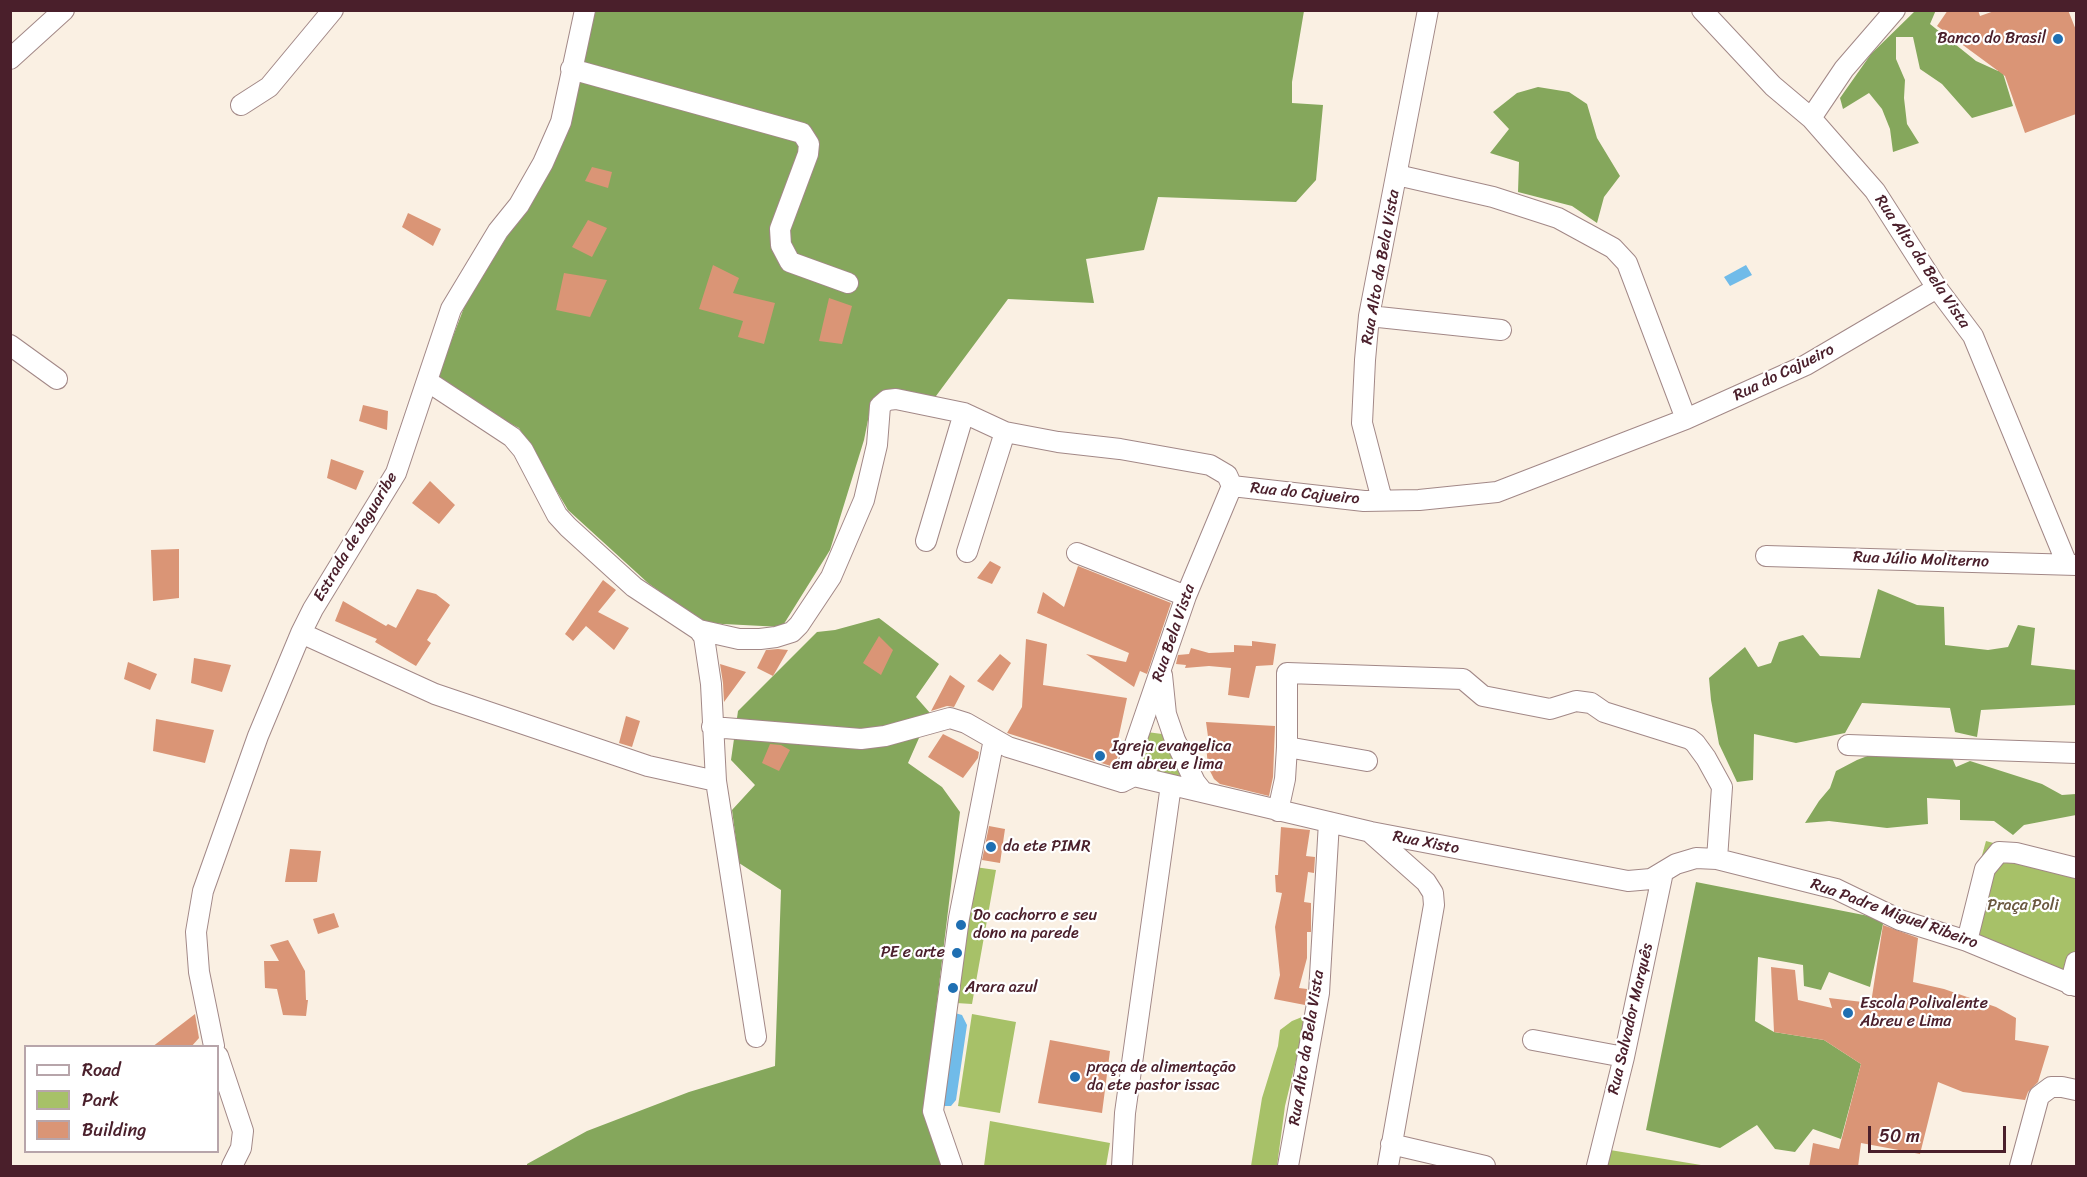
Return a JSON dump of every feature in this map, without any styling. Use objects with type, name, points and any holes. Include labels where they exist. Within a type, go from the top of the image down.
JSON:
[{"type":"street","points":[[10,59],[64,10]]},
{"type":"street","points":[[241,105],[269,87],[333,10]]},
{"type":"street","name":"Estrada de Jaguaribe","points":[[214,1045],[199,972],[196,932],[204,891],[258,736],[301,633],[347,552],[396,473],[451,309],[498,231],[519,205],[543,163],[561,122],[585,10]]},
{"type":"street","name":"Rua Alto da Bela Vista","points":[[1382,500],[1362,423],[1365,360],[1370,316],[1428,10]]},
{"type":"street","name":"Rua Alto da Bela Vista","points":[[1702,10],[1773,86],[1811,118],[1875,191],[1972,336],[2072,564]]},
{"type":"street","points":[[1811,118],[1844,69],[1895,10]]},
{"type":"street","points":[[571,69],[802,133],[809,144],[808,154],[780,229],[781,245],[790,262],[848,283]]},
{"type":"street","name":"Rua Alto da Bela Vista","points":[[1397,175],[1493,197],[1558,218],[1612,248],[1627,263],[1686,419]]},
{"type":"street","name":"Rua do Cajueiro","points":[[699,630],[749,639],[776,638],[792,632],[799,625],[831,577],[864,500],[877,445],[880,406],[887,400],[896,399],[964,413],[1005,432],[1210,465],[1227,475],[1232,486],[1364,501],[1419,500],[1497,492],[1686,419],[1806,365],[1938,288]]},
{"type":"street","points":[[1370,316],[1501,330]]},
{"type":"street","points":[[10,345],[57,379]]},
{"type":"street","points":[[427,381],[512,437],[528,459],[557,515],[568,527],[634,587],[699,630],[704,637],[711,684],[716,781],[756,1037]]},
{"type":"street","points":[[926,541],[964,413]]},
{"type":"street","points":[[967,552],[1005,432]]},
{"type":"street","name":"Rua Bela Vista","points":[[1122,782],[1186,596],[1232,486]]},
{"type":"street","points":[[1077,553],[1186,596]]},
{"type":"street","name":"Rua Júlio Moliterno","points":[[1766,555],[2072,564]]},
{"type":"street","points":[[301,633],[435,694],[648,766],[716,781]]},
{"type":"street","points":[[1162,668],[1166,714],[1175,740],[1195,782],[1203,792]]},
{"type":"street","points":[[1278,811],[1285,779],[1287,673],[1462,680],[1483,696],[1550,709],[1576,701],[1591,703],[1604,712],[1690,739],[1707,758],[1722,787],[1717,859]]},
{"type":"street","points":[[712,727],[861,739],[885,736],[950,718],[966,723],[1001,743],[1122,782],[1134,776],[1371,832]]},
{"type":"street","points":[[952,1167],[933,1111],[959,918],[1001,743]]},
{"type":"street","points":[[1848,745],[2076,753]]},
{"type":"street","points":[[1287,747],[1367,761]]},
{"type":"street","points":[[1122,1167],[1125,1113],[1171,784]]},
{"type":"street","name":"Rua Alto da Bela Vista","points":[[1288,1167],[1319,993],[1329,822]]},
{"type":"street","name":"Rua Xisto","points":[[1371,832],[1628,881],[1640,881]]},
{"type":"street","name":"Rua Xisto","points":[[1371,832],[1426,882],[1433,893],[1434,905],[1388,1167]]},
{"type":"street","points":[[1967,941],[1985,869],[1999,852],[2016,853],[2076,868]]},
{"type":"street","name":"Rua Padre Miguel Ribeiro","points":[[1640,881],[1651,879],[1676,864],[1696,858],[1717,859],[1836,889],[1900,920],[1967,941],[2073,985]]},
{"type":"street","name":"Rua Salvador Marquês","points":[[1597,1167],[1624,1057],[1663,872]]},
{"type":"street","points":[[2073,985],[2076,962]]},
{"type":"street","points":[[1533,1040],[1624,1057]]},
{"type":"street","points":[[219,1059],[243,1131],[241,1148],[232,1167]]},
{"type":"street","points":[[2020,1167],[2039,1096],[2050,1087],[2069,1089]]},
{"type":"street","points":[[1391,1144],[1485,1167]]},
{"type":"green space","points":[[1936,10],[1930,24],[1976,61],[1998,71],[2002,70],[2013,106],[1972,118],[1942,84],[1920,69],[1913,37],[1896,37],[1896,59],[1905,80],[1904,98],[1907,124],[1919,143],[1893,152],[1890,129],[1882,109],[1869,93],[1843,109],[1840,98],[1871,54],[1915,11]]},
{"type":"green space","points":[[591,11],[1304,11],[1292,82],[1292,103],[1323,105],[1316,180],[1296,202],[1158,197],[1144,250],[1086,259],[1094,303],[1008,299],[936,396],[872,400],[864,440],[830,550],[782,627],[704,623],[648,583],[568,510],[519,428],[434,386],[465,305],[549,168]]},
{"type":"green space","points":[[1538,87],[1569,92],[1587,104],[1597,138],[1620,176],[1604,197],[1597,223],[1572,206],[1518,192],[1519,162],[1490,153],[1509,129],[1493,112],[1517,93]]},
{"type":"green space","points":[[1878,589],[1917,605],[1944,607],[1945,645],[1988,650],[2008,647],[2018,625],[2035,628],[2031,665],[2076,670],[2076,705],[1981,710],[1977,737],[1955,732],[1950,708],[1862,703],[1845,733],[1796,743],[1754,734],[1753,780],[1737,782],[1719,744],[1709,678],[1745,647],[1758,667],[1771,663],[1779,642],[1803,635],[1820,656],[1860,658]]},
{"type":"green space","points":[[879,618],[939,664],[916,697],[930,713],[908,763],[942,787],[960,812],[924,1109],[941,1166],[527,1166],[587,1131],[689,1092],[775,1066],[781,890],[739,863],[732,810],[755,785],[731,760],[738,711],[817,632],[835,630]]},
{"type":"green space","points":[[1147,732],[1162,734],[1182,780],[1130,769]]},
{"type":"green space","points":[[1878,752],[1950,753],[1956,767],[1970,761],[2042,784],[2062,795],[2076,794],[2076,815],[2024,825],[2013,835],[1994,821],[1960,820],[1960,800],[1927,798],[1928,824],[1887,828],[1829,821],[1805,823],[1830,788],[1836,771]]},
{"type":"green space","name":"Praça Poli","points":[[1986,841],[2076,865],[2076,984],[1958,942]]},
{"type":"green space","points":[[975,867],[996,870],[972,1004],[956,1003]]},
{"type":"green space","points":[[1696,882],[1884,919],[1870,987],[1829,972],[1821,990],[1804,986],[1803,965],[1758,957],[1755,1021],[1774,1032],[1824,1040],[1861,1064],[1841,1139],[1813,1129],[1795,1152],[1775,1149],[1757,1125],[1720,1148],[1646,1130]]},
{"type":"green space","points":[[972,1014],[1016,1022],[1000,1113],[958,1106]]},
{"type":"green space","points":[[1307,1015],[1285,1106],[1277,1166],[1251,1166],[1262,1098],[1278,1046],[1280,1030],[1292,1021]]},
{"type":"green space","points":[[990,1121],[1110,1143],[1106,1166],[984,1166]]},
{"type":"green space","points":[[1610,1150],[1701,1165],[1702,1166],[1607,1166]]},
{"type":"water","points":[[1746,265],[1752,275],[1730,286],[1724,277]]},
{"type":"water","points":[[955,1013],[962,1015],[967,1025],[956,1100],[951,1106],[942,1106]]},
{"type":"building","points":[[1948,10],[1978,10],[1980,16],[1997,10],[2068,10],[2076,30],[2076,114],[2025,133],[2005,76],[1937,26]]},
{"type":"building","points":[[592,167],[612,172],[608,188],[585,181]]},
{"type":"building","points":[[408,213],[441,229],[433,246],[402,227]]},
{"type":"building","points":[[588,220],[607,228],[592,257],[572,247]]},
{"type":"building","points":[[713,265],[739,278],[733,293],[775,303],[764,344],[738,337],[743,321],[699,309]]},
{"type":"building","points":[[564,273],[607,280],[590,317],[556,310]]},
{"type":"building","points":[[829,298],[852,306],[842,344],[819,341]]},
{"type":"building","points":[[363,405],[388,411],[387,430],[359,421]]},
{"type":"building","points":[[331,459],[364,471],[356,490],[327,478]]},
{"type":"building","points":[[430,481],[455,505],[439,524],[412,503]]},
{"type":"building","points":[[179,549],[179,598],[153,601],[151,550]]},
{"type":"building","points":[[990,561],[1001,567],[992,584],[977,578]]},
{"type":"building","points":[[1078,566],[1171,603],[1147,674],[1140,671],[1134,687],[1086,654],[1126,662],[1129,653],[1037,613],[1043,592],[1064,607]]},
{"type":"building","points":[[603,580],[616,590],[598,612],[629,628],[614,650],[586,626],[573,641],[565,634]]},
{"type":"building","points":[[417,589],[436,594],[450,605],[427,640],[431,643],[416,666],[375,642],[377,639],[335,621],[343,601],[386,626],[388,624],[396,628]]},
{"type":"building","points":[[879,636],[893,650],[881,675],[863,663]]},
{"type":"building","points":[[1026,639],[1047,644],[1043,685],[1127,698],[1116,749],[1120,750],[1114,767],[1007,733],[1022,707]]},
{"type":"building","points":[[1252,641],[1276,644],[1273,665],[1256,666],[1249,698],[1228,695],[1231,668],[1209,666],[1185,668],[1186,665],[1176,664],[1178,655],[1189,654],[1191,648],[1209,653],[1234,652],[1234,645],[1252,646]]},
{"type":"building","points":[[766,650],[788,650],[773,676],[757,668]]},
{"type":"building","points":[[1000,654],[1011,663],[993,691],[977,681]]},
{"type":"building","points":[[194,658],[231,665],[222,692],[191,683]]},
{"type":"building","points":[[128,662],[157,674],[150,690],[124,679]]},
{"type":"building","points":[[720,664],[746,672],[724,702],[723,683]]},
{"type":"building","points":[[950,675],[965,686],[954,707],[947,706],[931,711]]},
{"type":"building","points":[[626,716],[640,721],[632,747],[619,743]]},
{"type":"building","points":[[156,719],[214,730],[205,763],[153,751]]},
{"type":"building","points":[[1206,722],[1275,726],[1273,777],[1269,796],[1220,784],[1214,779],[1208,767],[1206,744],[1209,744]]},
{"type":"building","points":[[943,734],[979,752],[978,758],[963,778],[928,757]]},
{"type":"building","points":[[770,744],[781,745],[790,750],[779,771],[762,763]]},
{"type":"building","name":"da ete PIMR","points":[[989,826],[1005,829],[1000,863],[982,860]]},
{"type":"building","points":[[1281,827],[1310,830],[1306,856],[1315,857],[1314,873],[1308,872],[1304,902],[1311,903],[1311,932],[1307,932],[1307,958],[1299,988],[1307,989],[1305,1005],[1274,999],[1280,975],[1275,927],[1282,893],[1276,892],[1275,875],[1278,875]]},
{"type":"building","points":[[290,849],[321,851],[317,882],[285,882]]},
{"type":"building","points":[[334,913],[339,927],[318,934],[313,919]]},
{"type":"building","points":[[1883,925],[1918,938],[1913,982],[1944,989],[1996,1007],[2016,1018],[2015,1040],[2049,1046],[2038,1082],[2028,1092],[2025,1100],[1963,1092],[1938,1082],[1920,1154],[1861,1143],[1858,1167],[1809,1167],[1813,1143],[1839,1149],[1861,1064],[1824,1040],[1774,1032],[1771,967],[1795,970],[1798,1000],[1832,1008],[1829,998],[1871,1003]]},
{"type":"building","points":[[288,940],[305,971],[306,1000],[308,1000],[306,1016],[283,1015],[277,989],[265,988],[264,961],[279,961],[270,945]]},
{"type":"building","points":[[195,1014],[199,1038],[193,1045],[155,1045]]},
{"type":"building","name":"praça de alimentação da ete pastor issac","points":[[1050,1040],[1110,1051],[1102,1113],[1038,1103]]},
{"type":"place","name":"Banco do Brasil","points":[[2058,39]]},
{"type":"place","name":"Igreja evangelica em abreu e lima","points":[[1100,756]]},
{"type":"place","name":"da ete PIMR","points":[[991,847]]},
{"type":"place","name":"Do cachorro e seu dono na parede","points":[[961,925]]},
{"type":"place","name":"PE e arte","points":[[957,953]]},
{"type":"place","name":"Arara azul","points":[[953,988]]},
{"type":"place","name":"Escola Polivalente Abreu e Lima","points":[[1848,1013]]},
{"type":"place","name":"praça de alimentação da ete pastor issac","points":[[1075,1077]]}]
